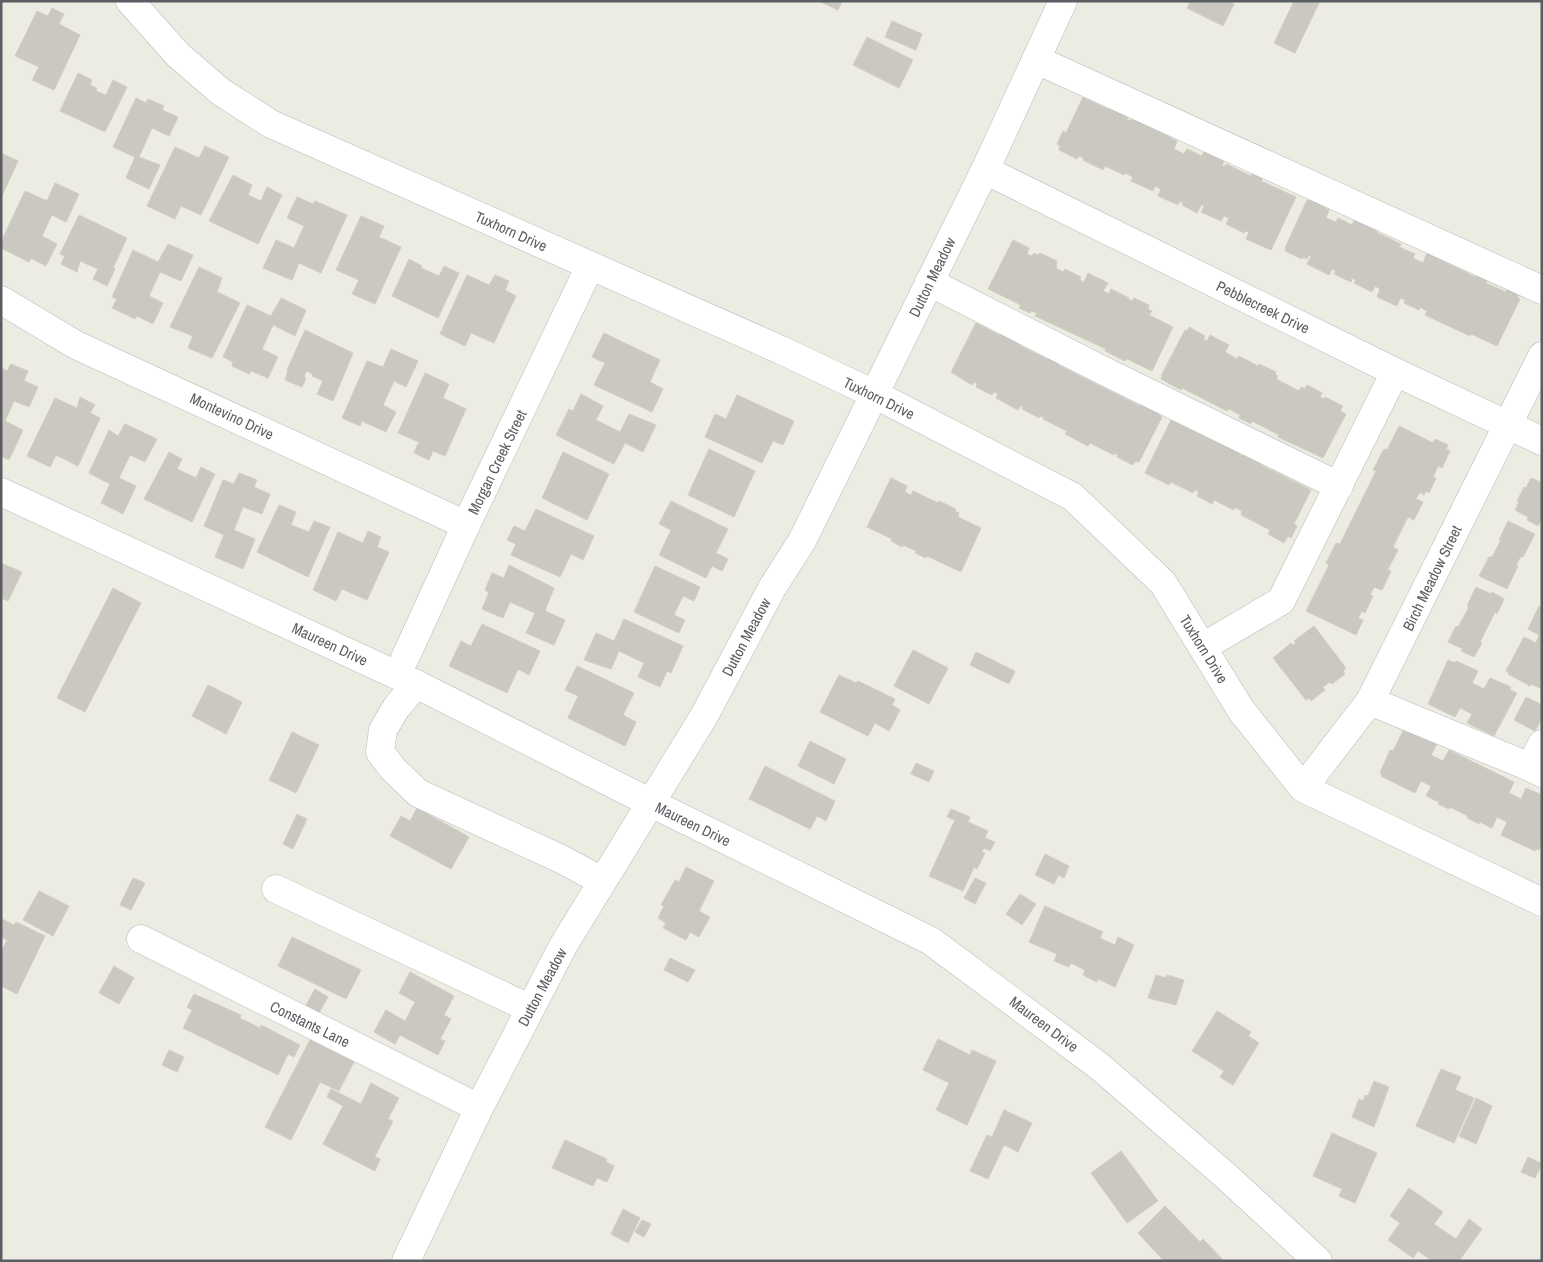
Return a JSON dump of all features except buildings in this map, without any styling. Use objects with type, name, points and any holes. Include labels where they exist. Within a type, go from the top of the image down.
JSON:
[{"type":"street","name":"Tuxhorn Drive","points":[[130,1],[178,55],[221,92],[271,124],[781,350],[874,394],[1074,497],[1163,583],[1241,710],[1303,788],[1542,902]]},
{"type":"street","name":"Dutton Meadow","points":[[406,1261],[479,1108],[563,946],[704,716],[772,588],[802,541],[985,170],[1063,1]]},
{"type":"street","points":[[1037,60],[1542,290]]},
{"type":"street","name":"Pebblecreek Drive","points":[[985,170],[1395,372],[1542,441]]},
{"type":"street","name":"Morgan Creek Street","points":[[406,658],[466,525],[590,266]]},
{"type":"street","points":[[930,282],[1106,372],[1339,486]]},
{"type":"street","name":"Montevino Drive","points":[[1,300],[76,345],[466,525]]},
{"type":"street","name":"Birch Meadow Street","points":[[1303,788],[1370,701],[1542,356]]},
{"type":"street","points":[[1203,648],[1282,601],[1395,372]]},
{"type":"street","name":"Maureen Drive","points":[[1,492],[416,684],[651,803],[931,941],[1099,1066],[1227,1177],[1318,1261]]},
{"type":"street","points":[[416,684],[396,708],[383,730],[380,752],[393,769],[418,793],[602,881]]},
{"type":"street","points":[[1370,701],[1538,762]]},
{"type":"street","points":[[276,889],[530,1008]]},
{"type":"street","name":"Constants Lane","points":[[141,940],[479,1108]]}]
